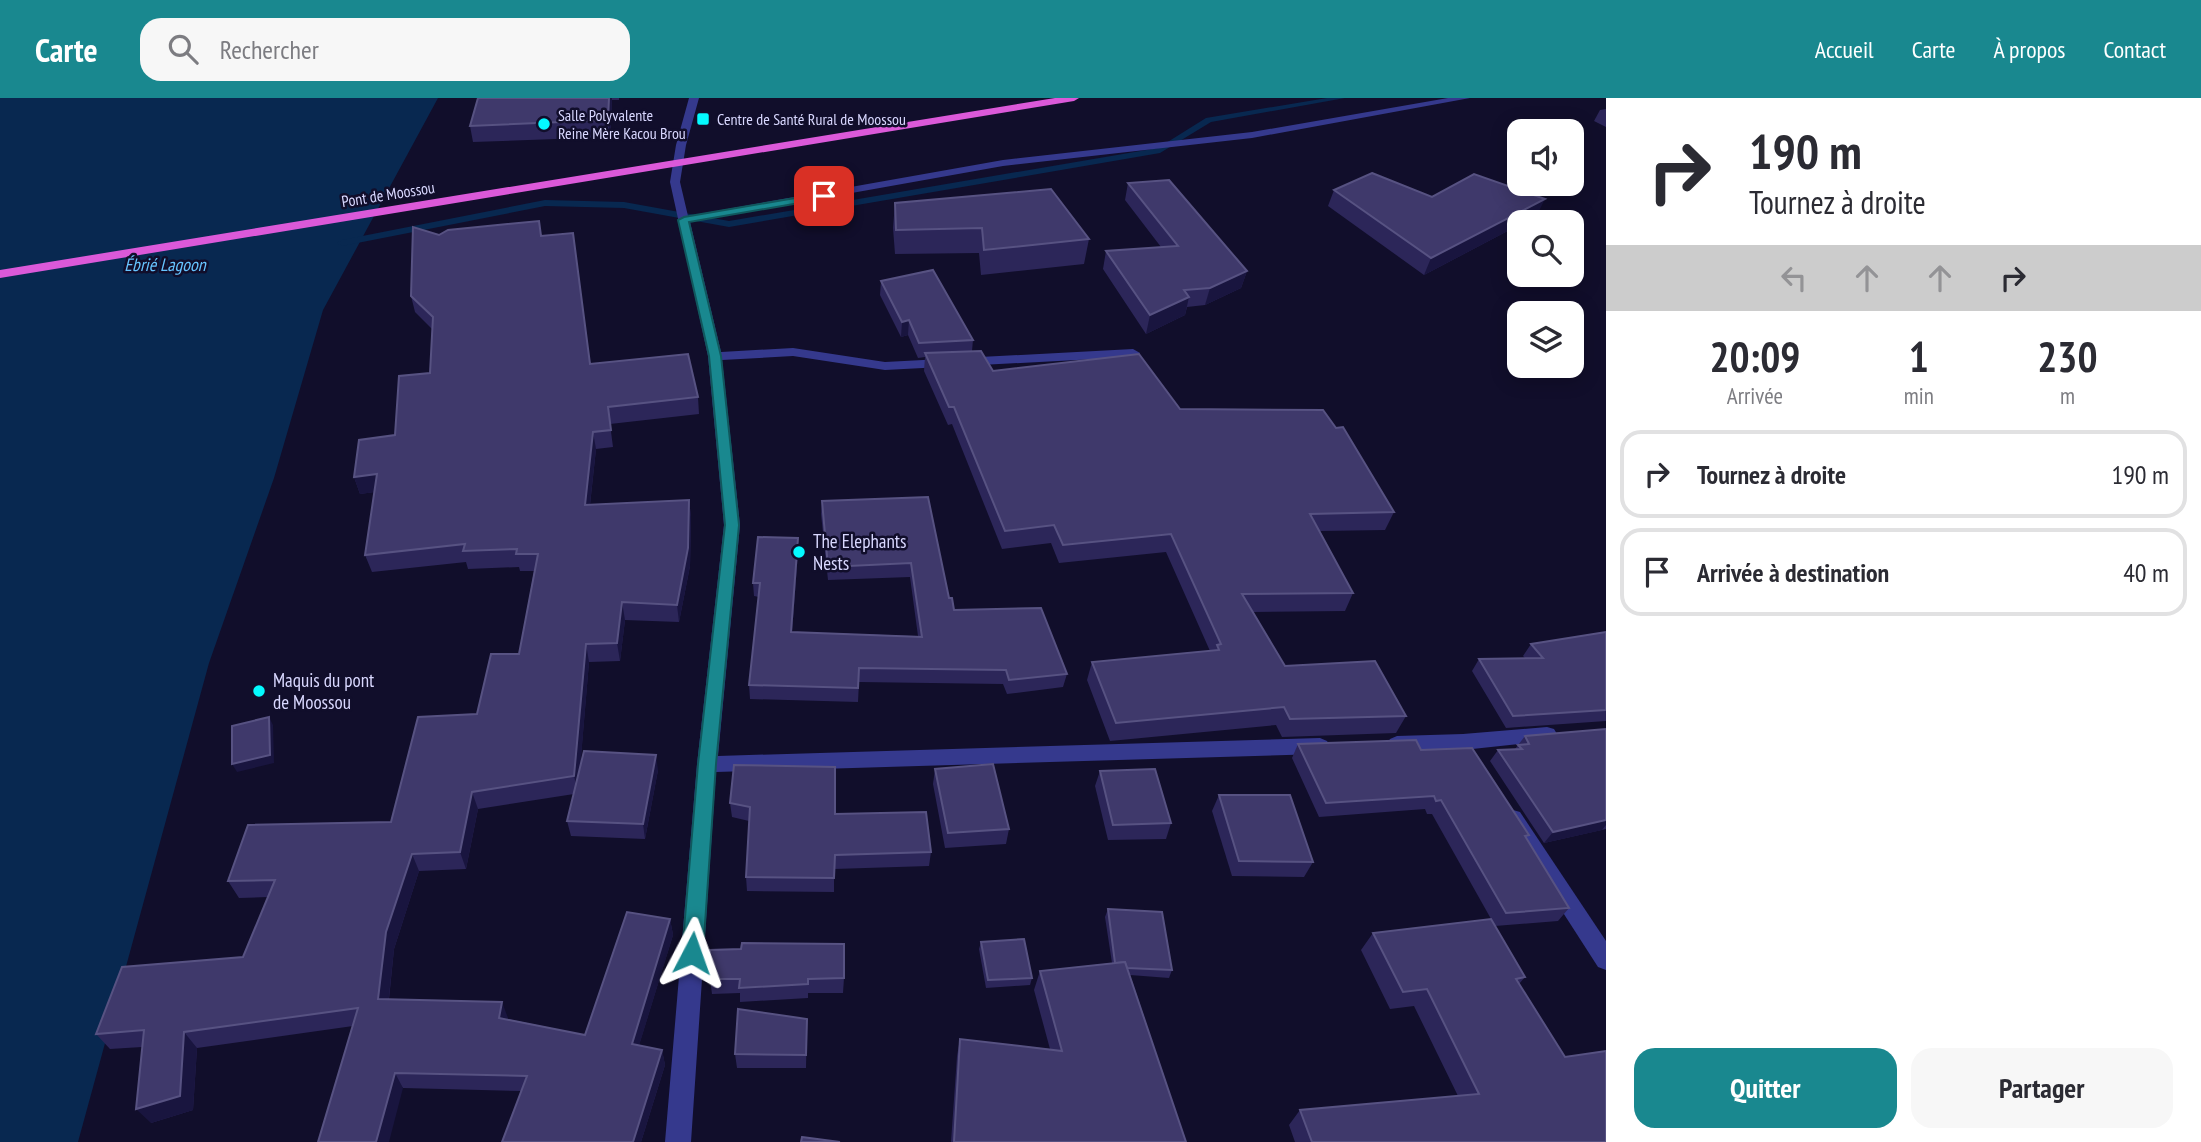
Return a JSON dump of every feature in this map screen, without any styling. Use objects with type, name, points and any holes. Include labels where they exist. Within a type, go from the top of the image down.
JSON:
[{"type":"highway","name":"Pont de Moossou","points":[[0,274],[1074,98]]},
{"type":"street","points":[[678,1142],[707,764],[732,525],[715,356],[675,183],[681,145],[694,98]]},
{"type":"street","points":[[684,220],[1003,163],[1252,135],[1465,98]]},
{"type":"street","points":[[715,356],[793,352],[885,366],[1133,353]]},
{"type":"street","points":[[1381,745],[1464,742],[1570,733]]},
{"type":"street","points":[[1464,742],[1478,765]]},
{"type":"street","points":[[707,764],[1340,746]]},
{"type":"street","points":[[1501,800],[1606,960]]},
{"type":"water","name":"Ébrié Lagoon","points":[[0,98],[438,98],[323,310],[274,478],[209,663],[78,1142],[0,1142]]},
{"type":"building","points":[[478,98],[609,98],[608,120],[470,126]]},
{"type":"building","points":[[1372,173],[1432,197],[1474,174],[1507,186],[1507,196],[1536,196],[1545,199],[1524,210],[1507,210],[1507,219],[1431,258],[1334,190]]},
{"type":"building","points":[[1169,180],[1247,271],[1210,288],[1184,290],[1189,297],[1150,315],[1106,251],[1178,246],[1128,183]]},
{"type":"building","points":[[1051,189],[1089,239],[984,250],[982,228],[896,230],[895,203]]},
{"type":"building","points":[[539,221],[541,236],[573,233],[590,364],[688,354],[698,397],[608,407],[611,430],[593,432],[585,505],[689,500],[688,548],[677,605],[622,602],[617,643],[586,644],[574,776],[472,792],[460,852],[412,854],[386,932],[378,999],[502,1002],[499,1018],[585,1035],[627,912],[670,919],[632,1044],[662,1050],[633,1142],[502,1142],[527,1076],[395,1073],[376,1142],[318,1142],[358,1008],[184,1032],[180,1096],[136,1109],[144,1030],[96,1034],[122,967],[243,957],[275,880],[228,881],[248,825],[391,822],[418,717],[477,714],[491,654],[519,654],[538,554],[516,554],[517,549],[463,551],[465,544],[365,555],[377,474],[354,477],[359,440],[395,435],[399,376],[430,373],[433,317],[411,296],[413,227],[439,235],[448,230]]},
{"type":"building","points":[[933,270],[973,340],[919,343],[909,320],[902,322],[881,281]]},
{"type":"building","points":[[981,351],[993,371],[1139,354],[1180,409],[1323,410],[1336,428],[1343,427],[1394,512],[1310,514],[1353,593],[1242,594],[1285,666],[1375,661],[1406,716],[1290,719],[1284,707],[1116,723],[1092,662],[1219,650],[1217,645],[1221,644],[1171,534],[1063,545],[1054,525],[1005,531],[954,407],[949,407],[925,353]]},
{"type":"building","points":[[928,497],[949,598],[952,598],[954,610],[1041,608],[1067,674],[1009,680],[1006,670],[859,668],[858,688],[749,685],[760,583],[753,583],[758,537],[798,538],[791,632],[922,637],[911,563],[828,567],[822,501]]},
{"type":"building","points":[[1606,632],[1606,710],[1513,716],[1479,659],[1543,658],[1531,644]]},
{"type":"building","points":[[269,717],[270,755],[232,764],[232,726]]},
{"type":"building","points":[[1606,729],[1606,820],[1553,832],[1498,750],[1522,749],[1518,745],[1529,744],[1525,736]]},
{"type":"building","points":[[1416,740],[1421,750],[1472,748],[1529,835],[1525,836],[1569,908],[1506,913],[1441,800],[1436,801],[1434,796],[1326,803],[1298,744]]},
{"type":"building","points":[[584,751],[656,755],[643,824],[567,821]]},
{"type":"building","points":[[993,764],[1009,829],[948,833],[935,769]]},
{"type":"building","points":[[734,765],[835,767],[835,814],[926,812],[931,852],[835,855],[834,878],[746,877],[750,807],[730,803]]},
{"type":"building","points":[[1155,769],[1171,823],[1113,825],[1100,771]]},
{"type":"building","points":[[1219,795],[1290,795],[1313,862],[1239,861]]},
{"type":"building","points":[[1108,909],[1162,912],[1172,970],[1127,968],[1125,962],[1115,963]]},
{"type":"building","points":[[1491,919],[1525,977],[1516,979],[1565,1057],[1606,1051],[1606,1142],[1312,1142],[1300,1110],[1479,1094],[1427,989],[1403,992],[1373,933]]},
{"type":"building","points":[[1024,939],[1032,978],[988,980],[981,942]]},
{"type":"building","points":[[742,943],[844,944],[844,978],[808,979],[808,984],[739,988],[740,979],[710,979],[710,950],[741,949]]},
{"type":"building","points":[[1125,962],[1186,1142],[954,1142],[960,1039],[1062,1051],[1040,971]]},
{"type":"building","points":[[738,1009],[807,1019],[806,1055],[735,1054]]},
{"type":"building","points":[[802,1137],[840,1142],[801,1142]]},
{"type":"waterway","points":[[342,243],[545,203],[624,205],[729,224],[1160,150],[1209,120],[1341,98]]},
{"type":"place","name":"Centre de Santé Rural de Moossou","points":[[703,119]]},
{"type":"place","name":"Salle Polyvalente Reine Mère Kacou Brou","points":[[544,124]]},
{"type":"place","name":"The Elephants Nests","points":[[799,552]]},
{"type":"place","name":"Maquis du pont de Moossou","points":[[259,691]]},
{"type":"route","points":[[692,953],[707,764],[732,525],[715,356],[684,220],[824,196]]}]
